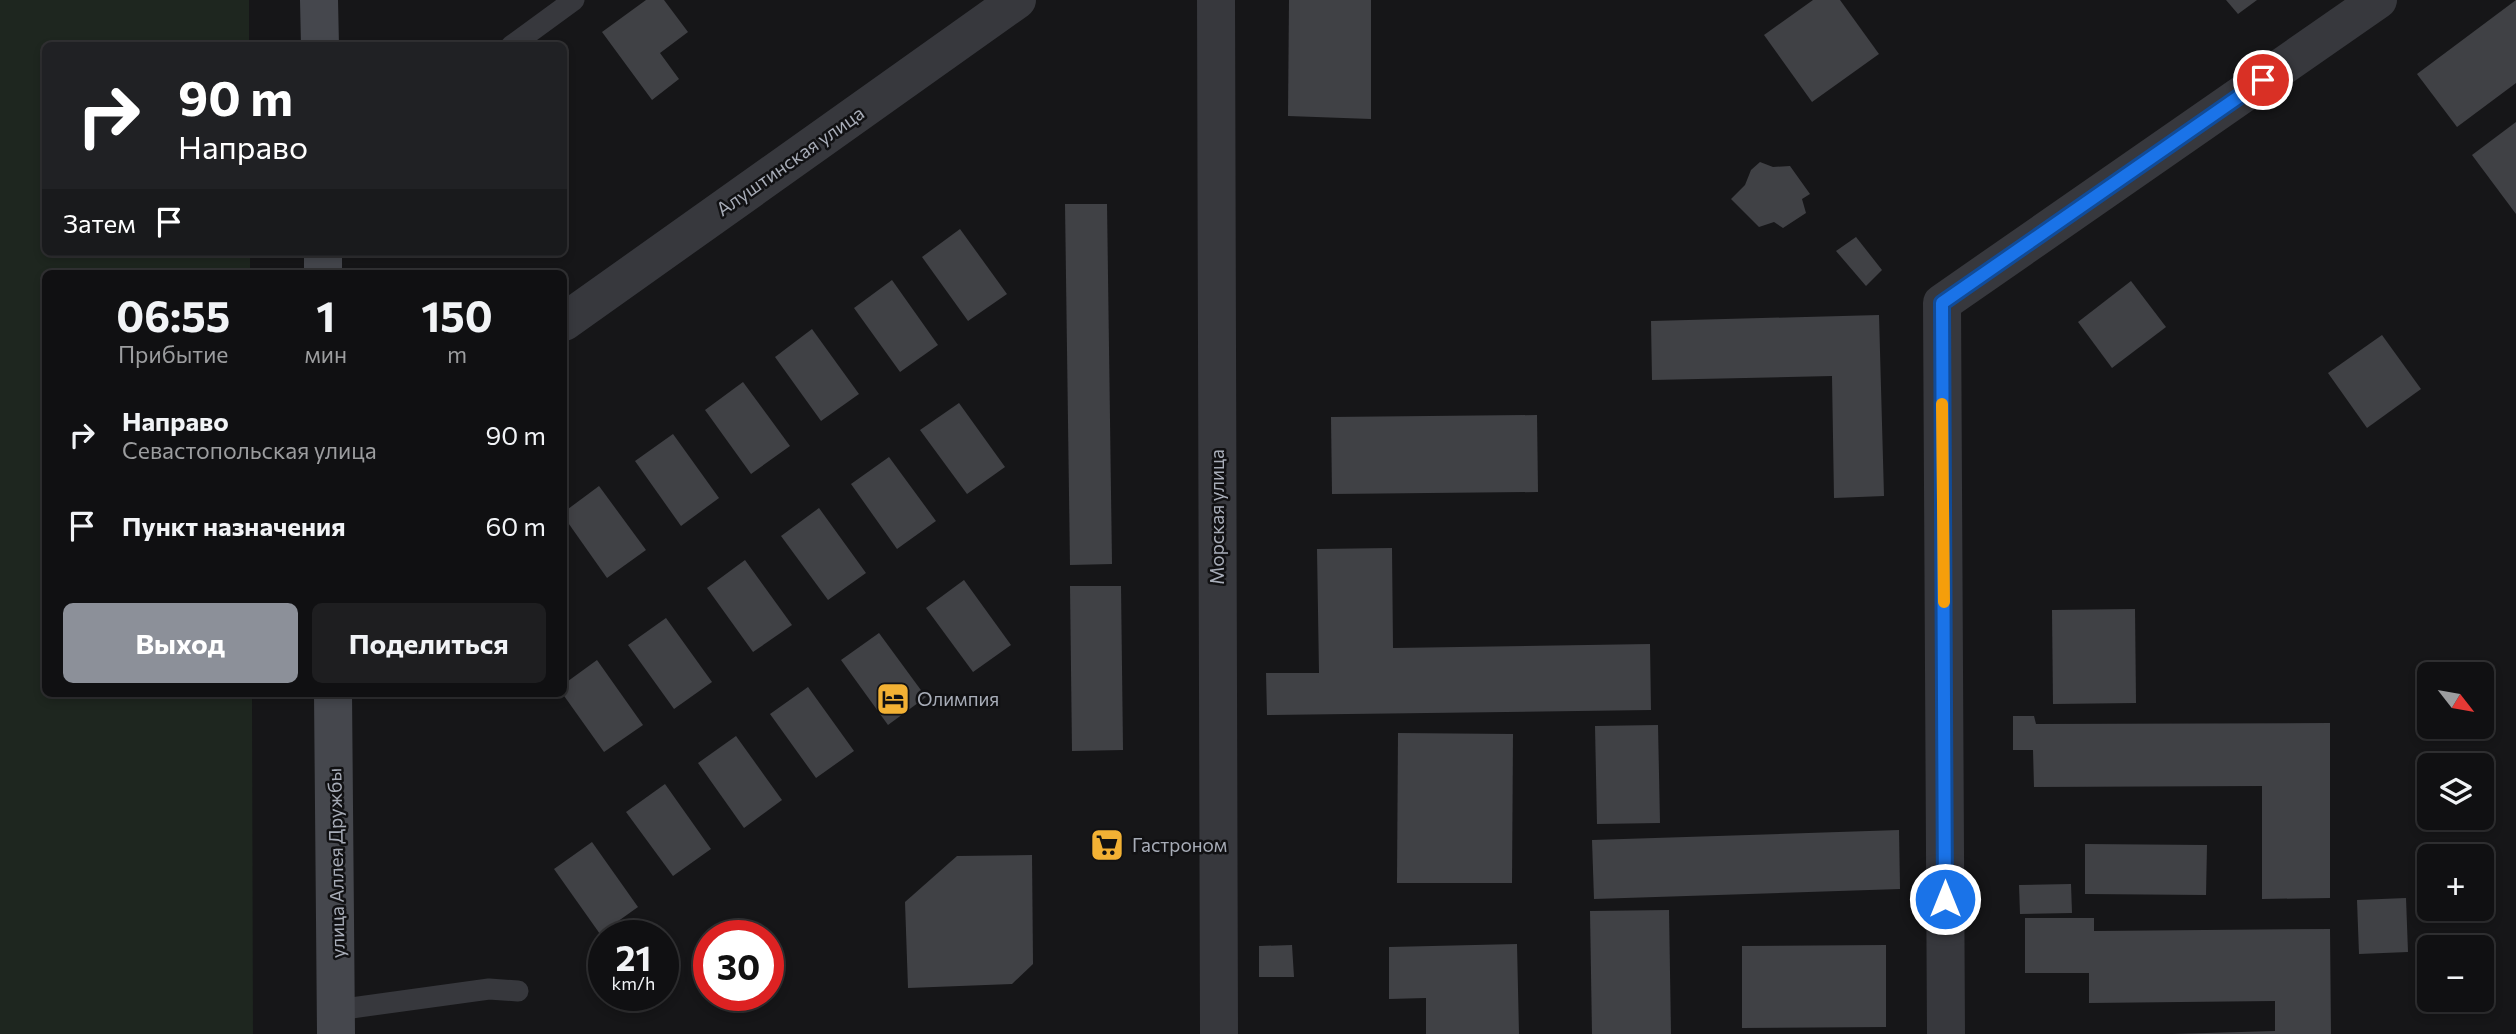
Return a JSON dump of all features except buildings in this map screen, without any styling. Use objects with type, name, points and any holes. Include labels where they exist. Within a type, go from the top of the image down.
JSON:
[{"type":"main road","points":[[319,0],[320,42]]},
{"type":"main road","name":"улица Аллея Дружбы","points":[[333,697],[337,1022]]},
{"type":"street","name":"Алуштинская улица","points":[[567,320],[1017,0]]},
{"type":"street","name":"Морская улица","points":[[1216,0],[1219,1034]]},
{"type":"street","points":[[1946,1034],[1942,303],[2378,0]]},
{"type":"lane","points":[[516,42],[574,0]]},
{"type":"lane","points":[[337,1022],[489,989],[518,991]]},
{"type":"shaded area","points":[[0,0],[249,0],[249,42],[42,42],[42,256],[250,256],[250,270],[42,270],[42,697],[252,697],[253,1034],[0,1034]]},
{"type":"slow traffic","points":[[1942,404],[1944,602]]},
{"type":"place","name":"Олимпия","points":[[893,699]]},
{"type":"place","name":"Гастроном","points":[[1107,845]]},
{"type":"route","points":[[1945,899],[1942,303],[2263,80]]}]
